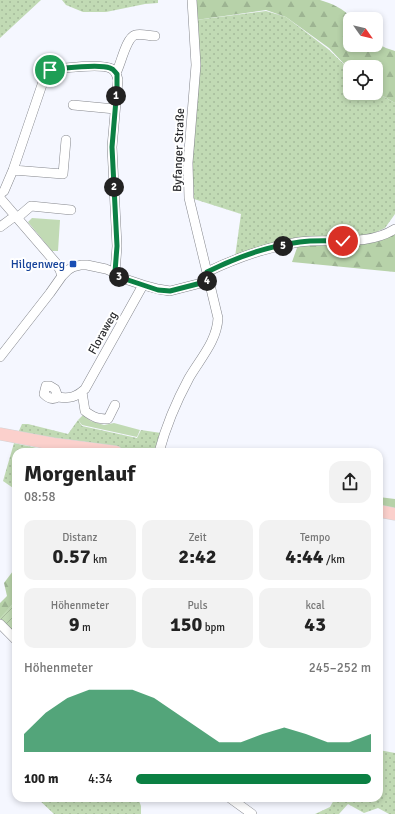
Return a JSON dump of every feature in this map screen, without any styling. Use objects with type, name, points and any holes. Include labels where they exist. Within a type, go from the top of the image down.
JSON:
[{"type":"main road","points":[[0,434],[85,448]]},
{"type":"main road","points":[[383,512],[395,514]]},
{"type":"street","name":"Byfanger Straße","points":[[160,448],[169,421],[181,394],[214,337],[218,327],[218,318],[189,198],[188,163],[196,65],[192,0]]},
{"type":"street","points":[[116,73],[131,38],[137,35],[155,36]]},
{"type":"street","points":[[0,194],[4,190],[13,170],[46,73],[55,69],[111,68],[116,73],[118,80],[112,147],[117,246],[115,272]]},
{"type":"street","points":[[72,105],[115,109]]},
{"type":"street","points":[[13,170],[63,174],[66,140]]},
{"type":"street","points":[[0,198],[56,262],[62,276]]},
{"type":"street","points":[[0,227],[31,206],[71,210]]},
{"type":"street","points":[[0,357],[62,276],[68,270],[81,265],[87,265],[115,272],[119,277],[158,290],[170,291],[208,276],[237,258],[292,243],[365,239],[383,236],[395,229]]},
{"type":"street","name":"Floraweg","points":[[82,392],[143,285]]},
{"type":"street","points":[[58,397],[67,399],[82,392],[85,411],[92,417],[100,419],[108,419],[115,404]]},
{"type":"street","points":[[0,624],[12,636]]},
{"type":"street","points":[[235,802],[248,813]]},
{"type":"green space","points":[[0,0],[41,0],[0,38]]},
{"type":"green space","points":[[62,0],[158,0],[158,3],[145,4],[106,12],[83,12],[66,5]]},
{"type":"green space","points":[[194,0],[320,0],[329,3],[345,12],[343,12],[343,52],[383,52],[383,46],[395,51],[395,103],[383,96],[383,60],[343,60],[343,63],[329,48],[286,17],[266,10],[196,20]]},
{"type":"green space","points":[[266,11],[286,17],[328,49],[343,63],[343,100],[383,100],[383,96],[395,103],[395,214],[385,228],[359,240],[334,239],[235,257],[241,214],[194,199],[192,162],[196,20]]},
{"type":"green space","points":[[32,218],[60,220],[58,251],[52,251],[28,222]]},
{"type":"green space","points":[[395,231],[395,272],[292,262],[298,245]]},
{"type":"green space","points":[[83,415],[91,421],[104,425],[114,423],[140,430],[137,437],[82,425],[78,420]]},
{"type":"green space","points":[[78,420],[82,426],[137,438],[141,430],[161,433],[157,448],[121,448],[18,433],[22,424],[28,424],[68,434]]},
{"type":"green space","points":[[14,443],[37,448],[13,448]]},
{"type":"green space","points":[[12,450],[12,487],[3,481]]},
{"type":"green space","points":[[383,498],[395,499],[395,510],[383,507]]},
{"type":"green space","points":[[12,572],[12,605],[0,619],[0,603],[7,596],[4,583]]},
{"type":"green space","points":[[12,604],[12,632],[0,622],[0,618]]},
{"type":"green space","points":[[383,751],[395,753],[395,814],[389,814],[378,808],[364,813],[348,804],[339,814],[315,814],[330,807],[333,802],[383,802]]},
{"type":"green space","points":[[41,802],[140,802],[141,806],[141,814],[54,814]]},
{"type":"place","name":"Hilgenweg","points":[[73,264]]},
{"type":"route","points":[[50,70],[107,67],[111,68],[117,74],[118,80],[112,147],[117,246],[115,272],[119,277],[158,290],[170,291],[209,281],[207,272],[222,264],[275,247],[292,243],[343,241]]}]
